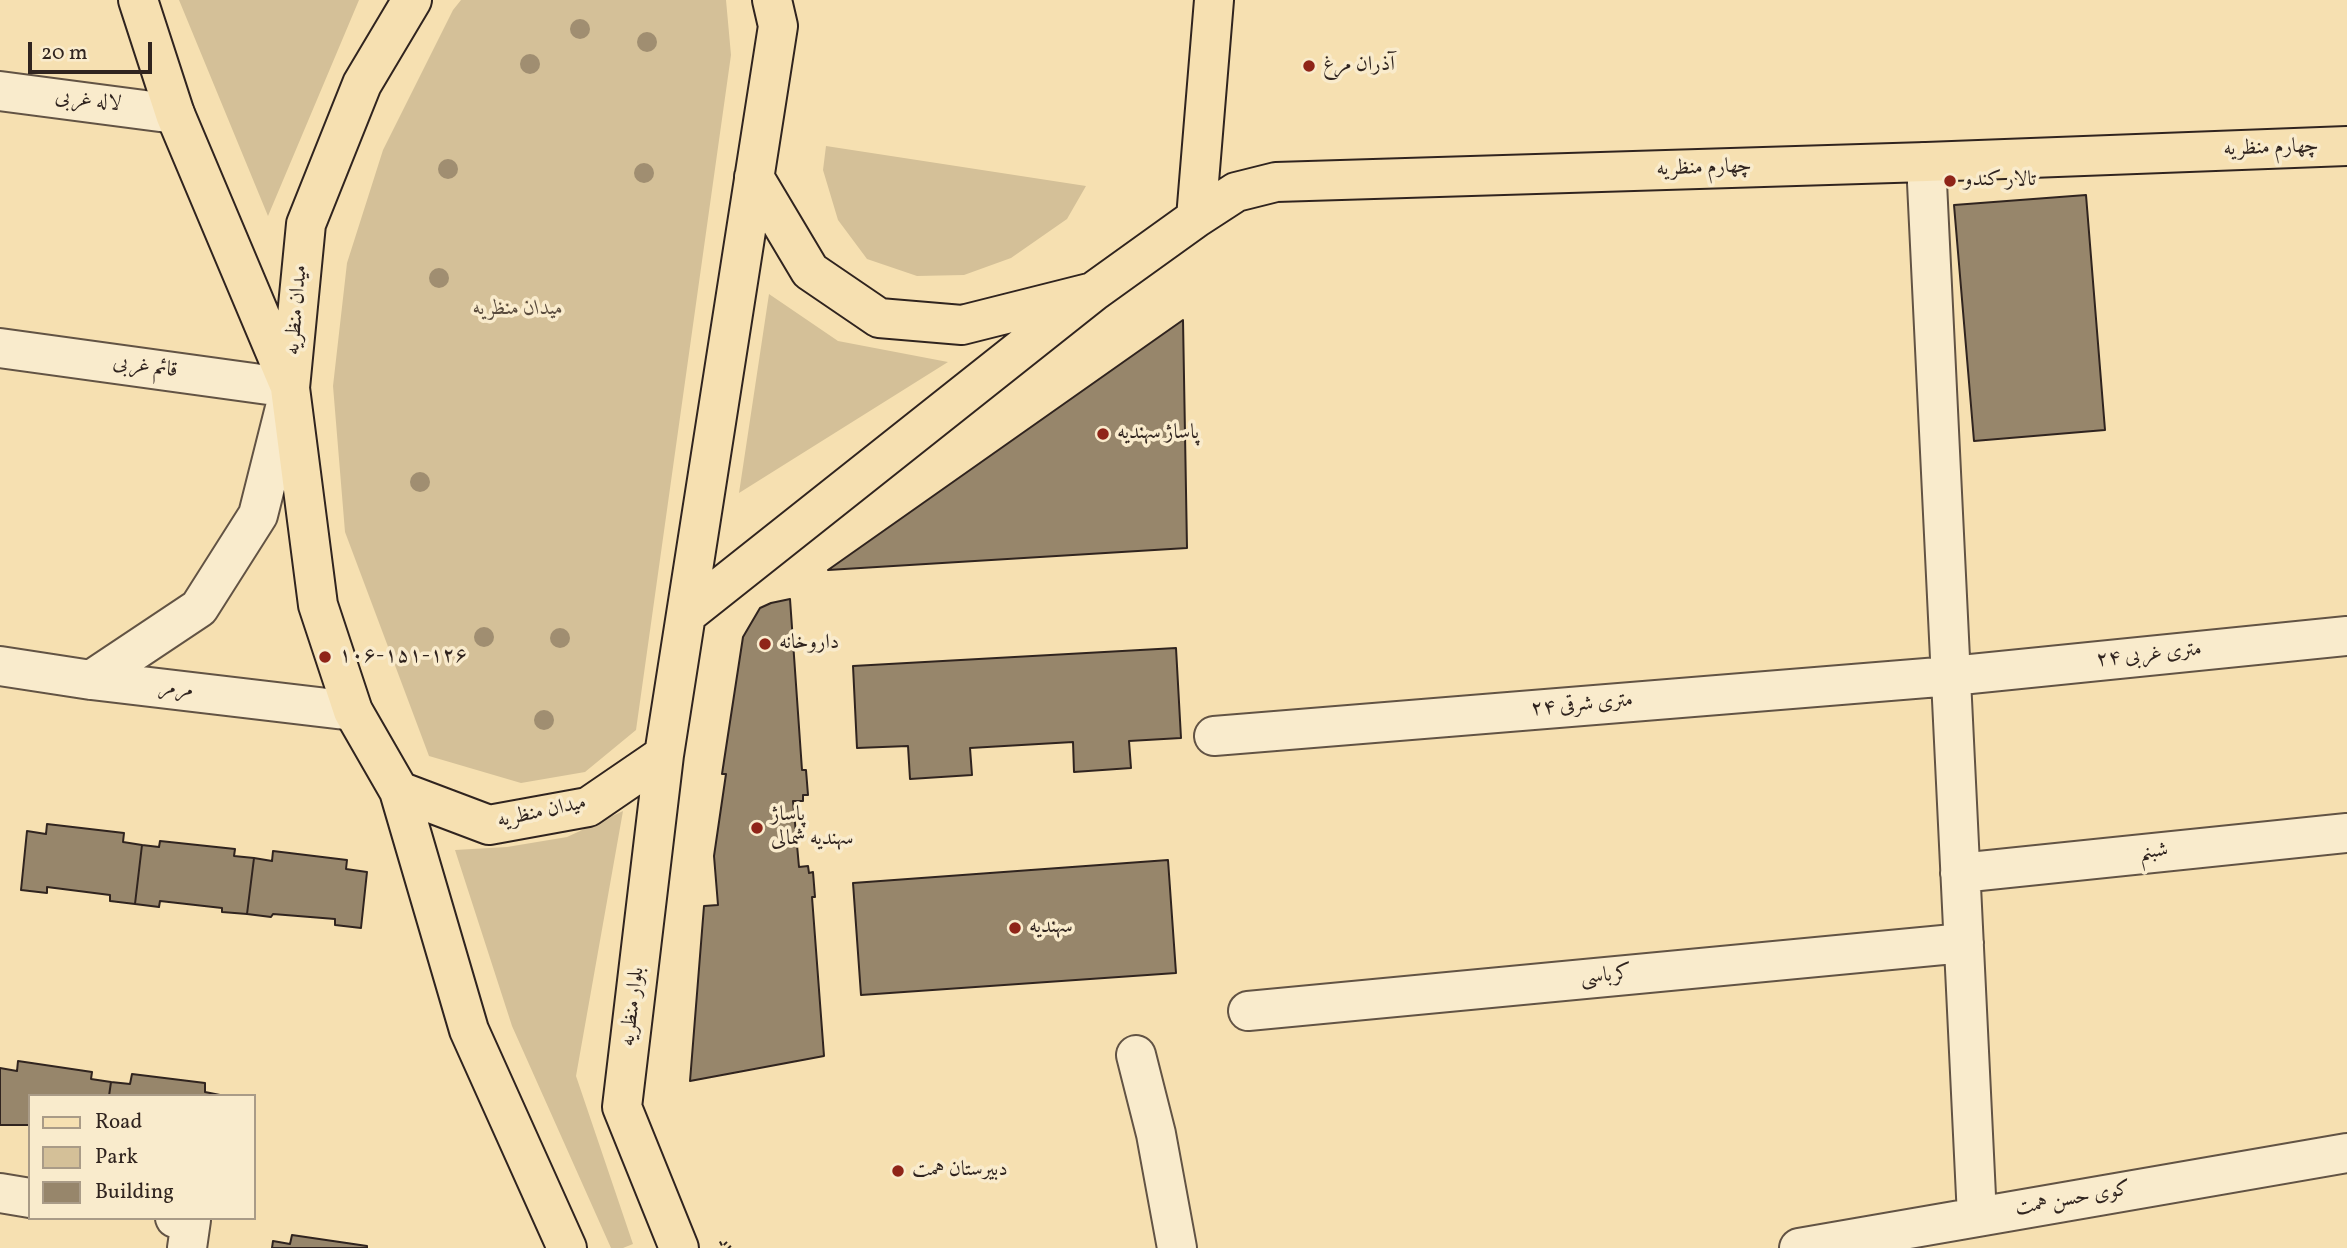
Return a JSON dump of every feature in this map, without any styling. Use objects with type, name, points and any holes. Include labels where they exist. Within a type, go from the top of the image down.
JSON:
[{"type":"main road","points":[[138,0],[175,114],[290,388]]},
{"type":"main road","name":"ميدان منظریه","points":[[412,0],[362,84],[306,224],[290,388],[318,605],[353,711],[400,791],[489,825],[588,807],[664,755]]},
{"type":"main road","points":[[1196,218],[1214,0]]},
{"type":"main road","points":[[664,755],[754,177],[777,9]]},
{"type":"main road","name":"چهارم منظریه","points":[[687,614],[1093,292],[1236,192],[1276,182],[2347,146]]},
{"type":"main road","points":[[754,177],[810,271],[879,318],[962,325],[1093,292]]},
{"type":"main road","name":"بلوار منظریه","points":[[664,755],[622,1107],[679,1248]]},
{"type":"main road","points":[[400,791],[470,1030],[567,1248]]},
{"type":"street","name":"لاله غربی","points":[[0,91],[175,114]]},
{"type":"street","points":[[1926,162],[1977,1217]]},
{"type":"street","name":"قائم غربی","points":[[0,348],[290,388]]},
{"type":"street","points":[[92,680],[199,608],[258,514],[290,388]]},
{"type":"street","name":"۲۴ متری غربی","points":[[1951,676],[2347,636]]},
{"type":"street","name":"مرمر","points":[[0,666],[92,680],[353,711]]},
{"type":"street","name":"۲۴ متری شرقی","points":[[1214,736],[1951,676]]},
{"type":"street","name":"شبنم","points":[[1960,873],[2347,833]]},
{"type":"street","name":"کرباسی","points":[[1248,1011],[1964,943]]},
{"type":"street","points":[[1136,1055],[1156,1134],[1177,1248]]},
{"type":"street","name":"کوی حسن همت","points":[[1799,1248],[2347,1153]]},
{"type":"street","points":[[0,1194],[28,1198]]},
{"type":"path","points":[[724,1242],[730,1248]]},
{"type":"green space","points":[[179,0],[359,0],[268,216]]},
{"type":"green space","name":"میدان منظریه","points":[[461,0],[726,0],[731,55],[636,730],[585,772],[521,783],[429,756],[345,532],[333,386],[347,263],[383,150],[453,10]]},
{"type":"green space","points":[[826,146],[1086,186],[1067,219],[1011,258],[964,275],[917,276],[867,259],[838,220],[823,170]]},
{"type":"green space","points":[[769,294],[838,341],[948,362],[739,493]]},
{"type":"green space","points":[[623,811],[576,1076],[633,1244],[623,1248],[611,1248],[512,1026],[455,850],[507,847],[567,837]]},
{"type":"building","points":[[2086,195],[2105,430],[1974,441],[1954,205]]},
{"type":"building","name":"پاساژ سهندیه","points":[[1183,320],[1187,548],[828,570]]},
{"type":"building","name":"پاساژ سهندیه شمالی","points":[[790,599],[802,770],[806,770],[808,795],[803,795],[803,801],[793,801],[799,867],[808,866],[809,873],[813,872],[815,897],[812,897],[824,1056],[690,1081],[704,906],[718,905],[714,856],[726,774],[722,774],[743,637],[760,608]]},
{"type":"building","points":[[1176,648],[1181,738],[1129,741],[1131,768],[1074,772],[1073,742],[970,748],[972,775],[910,779],[908,746],[857,748],[853,666]]},
{"type":"building","points":[[47,824],[124,833],[123,842],[142,845],[135,904],[110,901],[110,895],[47,887],[47,893],[21,890],[27,831],[46,834]]},
{"type":"building","points":[[160,841],[235,849],[234,856],[254,858],[247,914],[222,912],[222,908],[160,901],[159,907],[135,904],[142,845],[159,847]]},
{"type":"building","points":[[273,851],[347,860],[346,869],[367,872],[361,928],[335,925],[335,919],[247,914],[254,858],[272,861]]},
{"type":"building","name":"سهندیه","points":[[1168,860],[1176,973],[861,995],[853,883]]},
{"type":"building","points":[[18,1061],[92,1072],[91,1079],[111,1082],[109,1094],[28,1094],[28,1125],[0,1125],[0,1068],[17,1071]]},
{"type":"building","points":[[132,1074],[205,1083],[205,1092],[215,1094],[109,1094],[111,1082],[130,1084]]},
{"type":"building","points":[[292,1235],[367,1248],[272,1248],[273,1241],[290,1244]]},
{"type":"place","name":"آذران مرغ","points":[[1309,66]]},
{"type":"place","name":"تالار کندو","points":[[1950,181]]},
{"type":"place","name":"پاساژ سهندیه","points":[[1103,434]]},
{"type":"place","name":"داروخانه","points":[[765,644]]},
{"type":"place","name":"۱۰۶-۱۵۱-۱۲۶","points":[[325,657]]},
{"type":"place","name":"پاساژ سهندیه شمالی","points":[[757,828]]},
{"type":"place","name":"سهندیه","points":[[1015,928]]},
{"type":"place","name":"دبیرستان همت","points":[[898,1171]]}]
